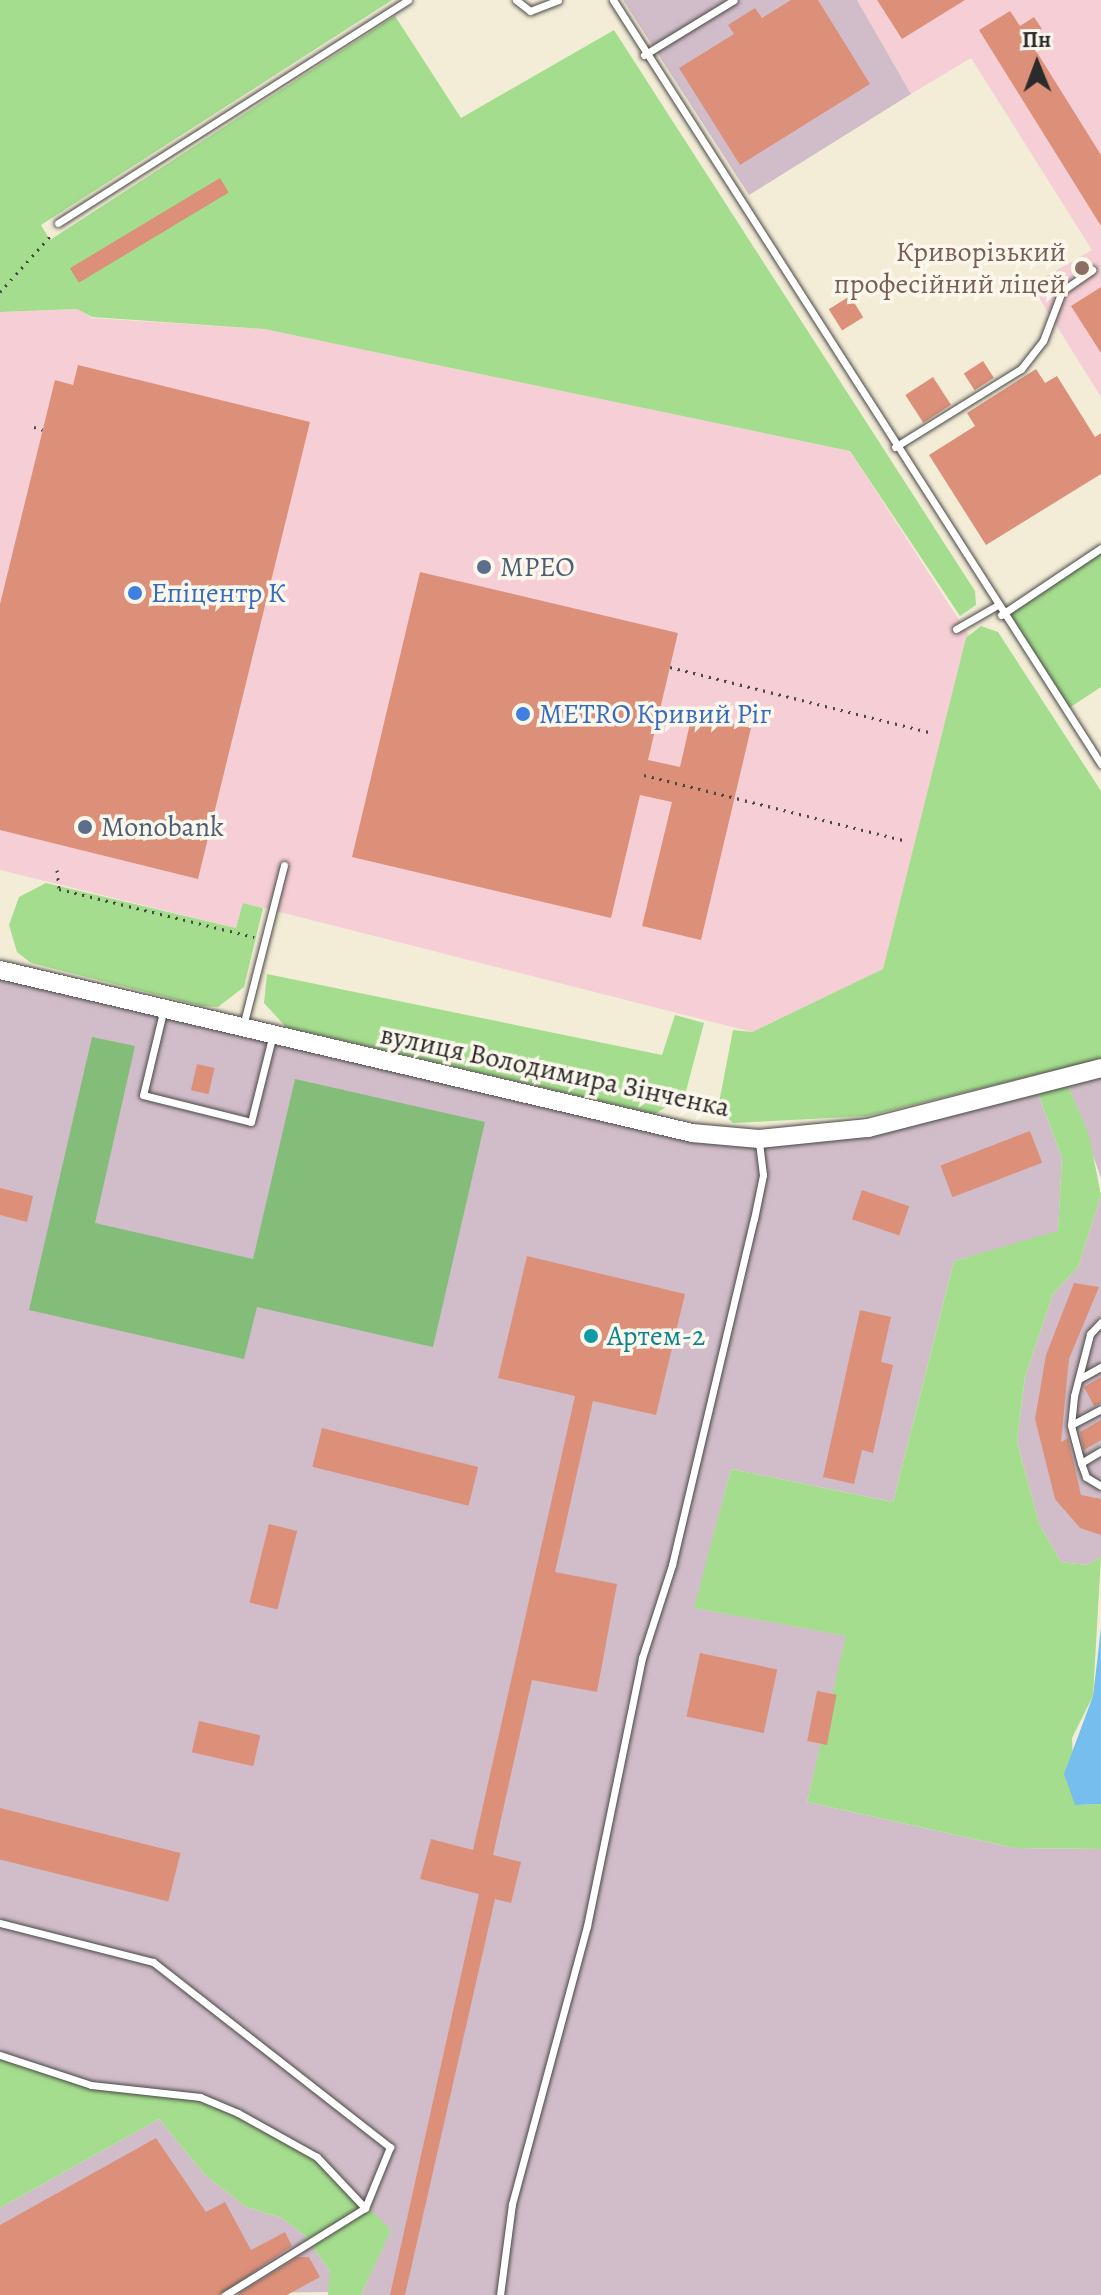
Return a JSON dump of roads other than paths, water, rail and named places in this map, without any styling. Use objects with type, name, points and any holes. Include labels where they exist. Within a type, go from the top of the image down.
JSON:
[{"type":"main road","name":"вулиця Володимира Зінченка","points":[[0,970],[242,1031],[645,1124],[759,1139],[868,1128],[1099,1071]]},
{"type":"lane","points":[[58,223],[408,0]]},
{"type":"lane","points":[[516,0],[530,11],[558,0]]},
{"type":"lane","points":[[613,0],[644,55],[1001,615],[1101,764]]},
{"type":"lane","points":[[644,55],[734,0]]},
{"type":"lane","points":[[895,447],[1021,369],[1043,341],[1056,300],[1092,270]]},
{"type":"lane","points":[[1001,615],[1101,548]]},
{"type":"lane","points":[[956,629],[996,606]]},
{"type":"lane","points":[[242,1031],[284,865]]},
{"type":"lane","points":[[163,1012],[143,1095],[251,1122],[272,1038]]},
{"type":"lane","points":[[500,2295],[512,2204],[587,1926],[642,1658],[672,1565],[754,1219],[763,1175],[759,1139]]},
{"type":"lane","points":[[1101,1322],[1090,1334],[1071,1425],[1086,1477],[1101,1486]]},
{"type":"lane","points":[[1079,1379],[1101,1367]]},
{"type":"lane","points":[[1071,1425],[1101,1409]]},
{"type":"lane","points":[[1081,1463],[1101,1451]]},
{"type":"lane","points":[[0,1923],[153,1962],[390,2147],[365,2208],[225,2295]]},
{"type":"lane","points":[[0,2055],[91,2085],[200,2097],[238,2113],[317,2157],[365,2208]]},
{"type":"water","points":[[1101,1628],[1101,1804],[1075,1805],[1064,1774],[1093,1696]]},
{"type":"place","name":"Криворізький професійний ліцей","points":[[1082,268]]},
{"type":"place","name":"МРЕО","points":[[484,567]]},
{"type":"place","name":"Епіцентр К","points":[[135,593]]},
{"type":"place","name":"METRO Кривий Ріг","points":[[523,714]]},
{"type":"place","name":"Monobank","points":[[85,827]]},
{"type":"place","name":"Артем-2","points":[[591,1336]]}]
